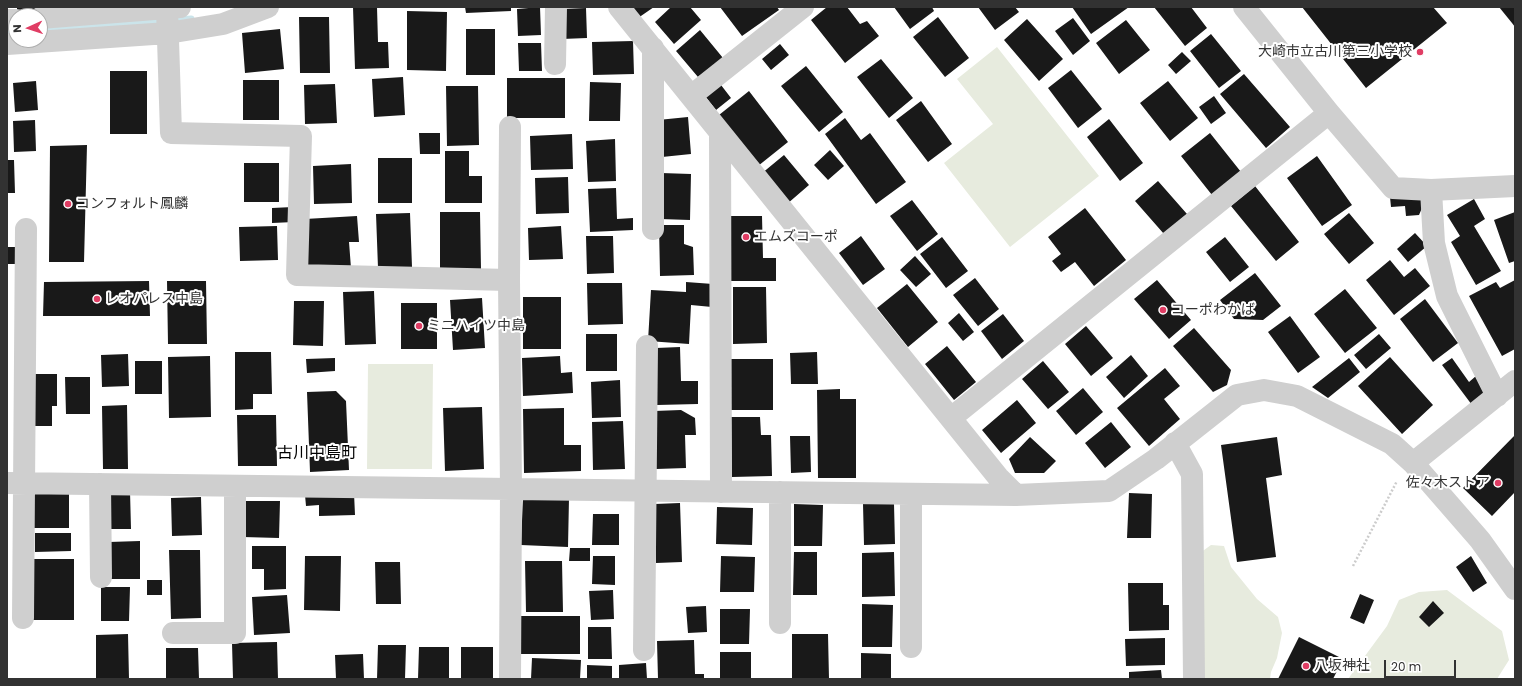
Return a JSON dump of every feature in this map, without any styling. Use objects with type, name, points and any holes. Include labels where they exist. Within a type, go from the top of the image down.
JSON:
[{"type":"street","points":[[48,18],[170,18],[224,24],[268,7]]},
{"type":"street","points":[[556,7],[556,64]]},
{"type":"street","points":[[619,7],[998,477],[1016,495]]},
{"type":"street","points":[[691,96],[803,7]]},
{"type":"street","points":[[1244,7],[1329,113],[1393,188],[1430,190],[1515,186]]},
{"type":"street","points":[[7,44],[170,18]]},
{"type":"street","points":[[170,18],[171,133],[301,136],[297,275],[509,280]]},
{"type":"street","points":[[652,229],[653,48]]},
{"type":"street","points":[[951,418],[1329,113]]},
{"type":"street","points":[[510,127],[509,280],[512,489],[510,679]]},
{"type":"street","points":[[720,132],[721,492]]},
{"type":"street","points":[[1430,190],[1434,243],[1447,296],[1497,396]]},
{"type":"street","points":[[23,618],[16,483],[26,229]]},
{"type":"street","points":[[644,650],[647,346]]},
{"type":"street","points":[[1412,462],[1515,381]]},
{"type":"street","points":[[16,483],[1016,495],[1109,490],[1156,459],[1237,395],[1264,390],[1297,396],[1392,444],[1412,462],[1480,540],[1515,589]]},
{"type":"street","points":[[1175,444],[1192,474],[1194,679]]},
{"type":"street","points":[[100,484],[101,577]]},
{"type":"street","points":[[173,633],[235,633],[235,486]]},
{"type":"street","points":[[780,492],[780,623]]},
{"type":"street","points":[[911,494],[911,647]]},
{"type":"path","points":[[1353,566],[1404,468],[1412,462]]},
{"type":"shaded area","points":[[997,47],[1099,176],[1010,247],[944,163],[993,124],[957,79]]},
{"type":"shaded area","points":[[368,364],[433,364],[432,469],[367,469]]},
{"type":"shaded area","points":[[1211,545],[1224,546],[1231,567],[1257,599],[1278,617],[1282,633],[1277,658],[1271,672],[1270,679],[1201,679],[1200,553]]},
{"type":"shaded area","points":[[1447,590],[1502,631],[1509,660],[1497,679],[1348,679],[1387,626],[1399,600],[1419,592]]},
{"type":"building","points":[[41,7],[41,8],[17,8]]},
{"type":"building","points":[[353,7],[377,7],[378,42],[388,42],[389,68],[355,69]]},
{"type":"building","points":[[465,7],[511,7],[511,11],[466,13]]},
{"type":"building","points":[[540,7],[541,35],[518,36],[517,9]]},
{"type":"building","points":[[630,7],[654,7],[638,18]]},
{"type":"building","points":[[671,7],[690,7],[701,20],[674,44],[655,22]]},
{"type":"building","points":[[720,7],[777,7],[779,10],[742,36]]},
{"type":"building","points":[[827,7],[847,7],[860,24],[867,21],[879,36],[845,63],[811,20]]},
{"type":"building","points":[[894,7],[932,7],[934,11],[910,29]]},
{"type":"building","points":[[978,7],[1015,7],[1019,12],[995,30]]},
{"type":"building","points":[[1072,7],[1129,7],[1091,34]]},
{"type":"building","points":[[1154,7],[1191,7],[1207,28],[1185,46]]},
{"type":"building","points":[[1302,7],[1433,7],[1447,23],[1366,88]]},
{"type":"building","points":[[1499,7],[1515,7],[1515,27],[1512,23]]},
{"type":"building","points":[[586,8],[587,38],[562,39],[561,9]]},
{"type":"building","points":[[407,11],[447,12],[446,71],[407,70]]},
{"type":"building","points":[[299,17],[329,17],[330,73],[300,73]]},
{"type":"building","points":[[938,17],[969,58],[945,77],[913,37]]},
{"type":"building","points":[[1073,18],[1090,41],[1073,55],[1055,31]]},
{"type":"building","points":[[1027,19],[1063,59],[1039,81],[1004,40]]},
{"type":"building","points":[[1126,20],[1150,50],[1119,74],[1096,43]]},
{"type":"building","points":[[280,29],[284,69],[245,73],[242,33]]},
{"type":"building","points":[[466,29],[495,29],[495,75],[466,75]]},
{"type":"building","points":[[700,30],[723,58],[698,77],[676,51]]},
{"type":"building","points":[[1211,34],[1241,71],[1219,88],[1190,51]]},
{"type":"building","points":[[633,41],[634,74],[593,75],[592,42]]},
{"type":"building","points":[[518,43],[541,43],[542,71],[519,71]]},
{"type":"building","points":[[780,44],[789,55],[771,70],[762,59]]},
{"type":"building","points":[[1182,52],[1191,61],[1176,74],[1168,65]]},
{"type":"building","points":[[881,59],[913,98],[889,118],[857,77]]},
{"type":"building","points":[[806,66],[843,112],[819,132],[781,86]]},
{"type":"building","points":[[1071,70],[1102,109],[1078,128],[1048,88]]},
{"type":"building","points":[[110,71],[147,71],[147,134],[110,134]]},
{"type":"building","points":[[1244,74],[1290,127],[1266,148],[1220,94]]},
{"type":"building","points":[[403,77],[405,115],[374,117],[372,79]]},
{"type":"building","points":[[507,78],[565,78],[565,118],[507,118]]},
{"type":"building","points":[[243,80],[279,80],[279,120],[243,120]]},
{"type":"building","points":[[36,81],[38,110],[15,112],[13,83]]},
{"type":"building","points":[[1168,81],[1198,118],[1170,141],[1140,103]]},
{"type":"building","points":[[590,82],[621,83],[620,121],[589,121]]},
{"type":"building","points":[[335,84],[337,123],[305,124],[304,85]]},
{"type":"building","points":[[721,85],[731,98],[716,110],[705,96]]},
{"type":"building","points":[[446,86],[478,86],[479,145],[447,146]]},
{"type":"building","points":[[749,91],[788,142],[758,166],[719,115]]},
{"type":"building","points":[[1214,96],[1226,113],[1211,124],[1199,107]]},
{"type":"building","points":[[921,101],[952,144],[928,162],[896,120]]},
{"type":"building","points":[[688,117],[691,154],[662,157],[658,120]]},
{"type":"building","points":[[845,118],[861,140],[870,133],[906,182],[876,204],[825,134]]},
{"type":"building","points":[[1109,119],[1143,163],[1120,181],[1087,137]]},
{"type":"building","points":[[35,120],[36,151],[14,152],[13,121]]},
{"type":"building","points":[[419,133],[440,133],[440,154],[420,154]]},
{"type":"building","points":[[1210,133],[1241,172],[1212,195],[1181,156]]},
{"type":"building","points":[[572,134],[573,169],[531,170],[530,136]]},
{"type":"building","points":[[615,139],[616,181],[588,182],[586,141]]},
{"type":"building","name":"コンフォルト鳳麟","points":[[87,145],[84,262],[49,262],[50,146]]},
{"type":"building","points":[[830,150],[844,166],[828,180],[814,165]]},
{"type":"building","points":[[445,151],[469,151],[469,176],[482,176],[482,203],[445,203]]},
{"type":"building","points":[[784,155],[809,185],[787,204],[761,174]]},
{"type":"building","points":[[1317,156],[1352,205],[1322,226],[1287,178]]},
{"type":"building","points":[[378,158],[412,158],[412,203],[378,203]]},
{"type":"building","points":[[7,160],[14,160],[15,193],[7,193]]},
{"type":"building","points":[[244,163],[279,163],[279,202],[244,202]]},
{"type":"building","points":[[351,164],[352,203],[314,204],[313,166]]},
{"type":"building","points":[[661,173],[691,174],[690,220],[660,219]]},
{"type":"building","points":[[568,177],[569,213],[536,214],[535,178]]},
{"type":"building","points":[[1158,181],[1187,214],[1164,234],[1135,201]]},
{"type":"building","points":[[1255,186],[1299,242],[1276,261],[1231,206]]},
{"type":"building","points":[[616,188],[617,219],[633,218],[633,230],[590,232],[588,189]]},
{"type":"building","points":[[1421,193],[1422,208],[1419,215],[1406,216],[1405,206],[1391,207],[1390,197]]},
{"type":"building","points":[[1474,199],[1485,219],[1474,226],[1501,271],[1476,285],[1451,242],[1460,236],[1447,215]]},
{"type":"building","points":[[912,200],[938,234],[917,251],[890,216]]},
{"type":"building","points":[[293,207],[294,222],[272,223],[272,208]]},
{"type":"building","points":[[1085,208],[1126,260],[1094,286],[1075,262],[1061,272],[1052,261],[1061,254],[1048,237]]},
{"type":"building","points":[[440,212],[480,212],[481,269],[440,269]]},
{"type":"building","points":[[1515,212],[1515,261],[1509,263],[1494,220]]},
{"type":"building","points":[[410,213],[412,267],[378,268],[376,214]]},
{"type":"building","points":[[1349,213],[1374,243],[1349,264],[1324,234]]},
{"type":"building","points":[[357,216],[359,242],[349,242],[351,268],[308,271],[305,219]]},
{"type":"building","name":"エムズコーポ","points":[[729,216],[762,216],[763,258],[776,258],[776,281],[730,281]]},
{"type":"building","points":[[659,225],[684,225],[684,244],[693,247],[694,275],[660,276]]},
{"type":"building","points":[[277,226],[278,260],[240,261],[239,227]]},
{"type":"building","points":[[561,226],[563,259],[529,260],[528,228]]},
{"type":"building","points":[[1415,233],[1427,246],[1408,262],[1397,249]]},
{"type":"building","points":[[586,236],[613,236],[614,273],[587,274]]},
{"type":"building","points":[[861,236],[885,269],[863,285],[839,253]]},
{"type":"building","points":[[942,237],[968,271],[946,288],[920,254]]},
{"type":"building","points":[[1225,237],[1249,267],[1230,282],[1206,252]]},
{"type":"building","points":[[7,247],[15,247],[15,264],[7,264]]},
{"type":"building","points":[[915,256],[931,274],[916,287],[900,270]]},
{"type":"building","points":[[1390,260],[1404,277],[1415,268],[1430,286],[1394,315],[1366,280]]},
{"type":"building","points":[[1255,273],[1281,306],[1263,320],[1234,319],[1220,300]]},
{"type":"building","points":[[975,278],[999,309],[978,326],[953,295]]},
{"type":"building","name":"コーポわかば","points":[[1157,280],[1191,320],[1169,339],[1134,299]]},
{"type":"building","points":[[1515,280],[1515,349],[1502,356],[1469,296],[1496,282],[1500,288]]},
{"type":"building","name":"レオパレス中島","points":[[149,281],[150,316],[43,316],[44,282]]},
{"type":"building","points":[[167,281],[206,281],[207,344],[168,344]]},
{"type":"building","points":[[686,282],[713,284],[712,307],[691,305],[689,344],[648,341],[651,290],[686,292]]},
{"type":"building","points":[[587,283],[622,283],[623,324],[588,325]]},
{"type":"building","points":[[907,284],[938,322],[908,347],[877,308]]},
{"type":"building","points":[[733,287],[766,287],[767,343],[733,344]]},
{"type":"building","points":[[1345,289],[1377,328],[1345,353],[1314,314]]},
{"type":"building","points":[[374,291],[376,344],[345,345],[343,292]]},
{"type":"building","points":[[523,297],[561,297],[561,349],[523,349]]},
{"type":"building","points":[[482,298],[485,348],[453,350],[450,300]]},
{"type":"building","points":[[1425,299],[1458,343],[1433,362],[1400,319]]},
{"type":"building","points":[[294,301],[324,301],[323,346],[293,345]]},
{"type":"building","name":"ミニハイツ中島","points":[[401,303],[437,303],[437,349],[401,349]]},
{"type":"building","points":[[959,313],[974,332],[963,341],[948,323]]},
{"type":"building","points":[[1003,314],[1024,341],[1002,359],[981,331]]},
{"type":"building","points":[[1290,316],[1320,357],[1298,373],[1268,332]]},
{"type":"building","points":[[1086,326],[1113,358],[1091,376],[1065,344]]},
{"type":"building","points":[[1194,328],[1231,370],[1227,385],[1213,392],[1173,346]]},
{"type":"building","points":[[586,334],[617,334],[617,371],[586,371]]},
{"type":"building","points":[[1379,334],[1391,348],[1366,369],[1354,355]]},
{"type":"building","points":[[947,346],[976,382],[954,400],[925,364]]},
{"type":"building","points":[[680,347],[681,381],[698,381],[698,404],[657,405],[656,348]]},
{"type":"building","points":[[235,352],[271,352],[272,394],[253,394],[253,409],[235,410]]},
{"type":"building","points":[[817,352],[818,384],[791,384],[790,353]]},
{"type":"building","points":[[128,354],[129,386],[102,387],[101,355]]},
{"type":"building","points":[[1131,355],[1148,376],[1124,398],[1106,377]]},
{"type":"building","points":[[210,356],[211,417],[169,418],[168,357]]},
{"type":"building","points":[[560,356],[561,373],[572,372],[573,393],[523,396],[522,358]]},
{"type":"building","points":[[1390,357],[1433,405],[1402,434],[1358,386]]},
{"type":"building","points":[[335,358],[335,371],[307,373],[306,359]]},
{"type":"building","points":[[1349,358],[1360,372],[1328,398],[1312,387]]},
{"type":"building","points":[[1452,358],[1469,382],[1476,376],[1489,393],[1472,405],[1442,365]]},
{"type":"building","points":[[731,359],[773,359],[773,410],[731,410]]},
{"type":"building","points":[[135,361],[162,361],[162,394],[135,394]]},
{"type":"building","points":[[1043,361],[1069,392],[1048,409],[1022,379]]},
{"type":"building","points":[[1165,368],[1180,386],[1164,399],[1180,419],[1149,446],[1117,408]]},
{"type":"building","points":[[33,374],[57,374],[57,406],[52,406],[52,426],[32,426]]},
{"type":"building","points":[[65,377],[90,377],[90,414],[66,414]]},
{"type":"building","points":[[620,380],[621,417],[592,418],[591,382]]},
{"type":"building","points":[[1083,388],[1103,412],[1076,435],[1056,411]]},
{"type":"building","points":[[840,389],[840,399],[856,399],[856,478],[818,478],[817,390]]},
{"type":"building","points":[[336,391],[346,401],[349,470],[310,472],[307,392]]},
{"type":"building","points":[[1017,400],[1036,423],[1001,453],[982,430]]},
{"type":"building","points":[[127,405],[128,469],[103,469],[102,406]]},
{"type":"building","points":[[482,407],[484,469],[445,471],[443,408]]},
{"type":"building","points":[[564,408],[564,445],[581,445],[581,471],[524,473],[523,409]]},
{"type":"building","points":[[681,410],[695,418],[696,435],[685,435],[686,468],[656,469],[654,411]]},
{"type":"building","points":[[237,415],[276,415],[277,466],[238,466]]},
{"type":"building","points":[[731,417],[760,417],[761,435],[771,435],[772,476],[732,477]]},
{"type":"building","points":[[623,421],[625,469],[593,470],[592,422]]},
{"type":"building","points":[[1111,422],[1131,447],[1105,468],[1085,443]]},
{"type":"building","points":[[1515,435],[1515,492],[1492,516],[1463,488]]},
{"type":"building","points":[[790,436],[810,436],[811,472],[791,473]]},
{"type":"building","points":[[1030,437],[1056,461],[1044,473],[1015,473],[1009,459]]},
{"type":"building","points":[[1277,437],[1282,475],[1266,478],[1276,557],[1237,562],[1221,445]]},
{"type":"building","points":[[33,488],[69,489],[69,528],[33,528]]},
{"type":"building","points":[[130,491],[131,529],[107,529],[106,492]]},
{"type":"building","points":[[354,493],[355,515],[319,516],[319,505],[306,506],[305,495]]},
{"type":"building","points":[[1129,493],[1152,494],[1151,538],[1127,538]]},
{"type":"building","points":[[201,497],[202,535],[172,536],[171,498]]},
{"type":"building","points":[[523,497],[569,498],[568,547],[521,545]]},
{"type":"building","points":[[244,501],[280,501],[279,538],[243,537]]},
{"type":"building","points":[[680,503],[682,562],[656,563],[655,504]]},
{"type":"building","points":[[794,504],[823,505],[822,546],[794,546]]},
{"type":"building","points":[[863,504],[894,504],[895,544],[864,545]]},
{"type":"building","points":[[717,507],[753,508],[752,545],[716,544]]},
{"type":"building","points":[[593,514],[619,514],[619,545],[592,545]]},
{"type":"building","points":[[35,533],[71,533],[71,551],[35,552]]},
{"type":"building","points":[[140,541],[140,579],[110,579],[109,542]]},
{"type":"building","points":[[252,546],[286,546],[286,589],[264,590],[264,569],[252,569]]},
{"type":"building","points":[[570,548],[590,548],[590,561],[569,561]]},
{"type":"building","points":[[169,550],[200,550],[201,618],[171,619]]},
{"type":"building","points":[[794,552],[817,552],[817,595],[793,595]]},
{"type":"building","points":[[894,552],[895,596],[862,597],[862,553]]},
{"type":"building","points":[[305,556],[341,556],[340,611],[304,610]]},
{"type":"building","points":[[593,556],[615,556],[615,585],[592,584]]},
{"type":"building","points":[[721,556],[755,557],[754,592],[720,592]]},
{"type":"building","points":[[1471,556],[1487,583],[1473,592],[1456,567]]},
{"type":"building","points":[[32,559],[74,559],[74,620],[32,620]]},
{"type":"building","points":[[525,561],[562,561],[563,612],[526,612]]},
{"type":"building","points":[[375,562],[400,562],[401,604],[376,604]]},
{"type":"building","points":[[147,580],[162,580],[162,595],[147,595]]},
{"type":"building","points":[[1128,583],[1163,583],[1163,605],[1169,605],[1169,630],[1129,631]]},
{"type":"building","points":[[101,587],[130,587],[129,621],[101,621]]},
{"type":"building","points":[[613,590],[614,619],[591,620],[589,591]]},
{"type":"building","points":[[1360,594],[1374,600],[1364,624],[1350,618]]},
{"type":"building","points":[[287,595],[290,633],[254,635],[252,597]]},
{"type":"building","points":[[1433,601],[1444,613],[1429,627],[1419,617]]},
{"type":"building","points":[[862,604],[893,605],[892,647],[862,647]]},
{"type":"building","points":[[706,606],[707,632],[688,633],[686,607]]},
{"type":"building","points":[[720,609],[750,609],[749,644],[720,644]]},
{"type":"building","points":[[520,616],[580,616],[580,654],[520,654]]},
{"type":"building","points":[[588,627],[611,627],[612,659],[588,659]]},
{"type":"building","points":[[128,634],[129,679],[96,679],[96,635]]},
{"type":"building","points":[[792,634],[828,634],[829,679],[792,679]]},
{"type":"building","points":[[1299,637],[1343,659],[1333,679],[1278,679]]},
{"type":"building","points":[[1165,638],[1165,665],[1126,666],[1125,639]]},
{"type":"building","points":[[694,640],[695,674],[704,674],[704,679],[658,679],[657,641]]},
{"type":"building","points":[[277,642],[278,679],[233,679],[232,643]]},
{"type":"building","points":[[378,645],[406,645],[405,679],[377,679]]},
{"type":"building","points":[[419,647],[449,647],[449,679],[418,679]]},
{"type":"building","points":[[461,647],[493,647],[493,679],[461,679]]},
{"type":"building","points":[[166,648],[198,648],[199,679],[166,679]]},
{"type":"building","points":[[720,652],[751,652],[751,679],[720,679]]},
{"type":"building","points":[[861,653],[891,654],[891,679],[861,679]]},
{"type":"building","points":[[363,654],[364,679],[336,679],[335,655]]},
{"type":"building","points":[[532,658],[581,660],[580,679],[531,679]]},
{"type":"building","points":[[646,663],[647,679],[619,679],[619,665]]},
{"type":"building","points":[[587,665],[612,666],[612,679],[587,679]]},
{"type":"building","points":[[1161,670],[1162,679],[1129,679],[1129,672]]},
{"type":"waterway","points":[[48,29],[191,19]]},
{"type":"place","name":"大崎市立古川第三小学校","points":[[1420,52]]},
{"type":"place","name":"コンフォルト鳳麟","points":[[68,204]]},
{"type":"place","name":"エムズコーポ","points":[[746,237]]},
{"type":"place","name":"レオパレス中島","points":[[97,299]]},
{"type":"place","name":"コーポわかば","points":[[1163,310]]},
{"type":"place","name":"ミニハイツ中島","points":[[419,326]]},
{"type":"place","name":"佐々木ストア","points":[[1498,483]]},
{"type":"place","name":"八坂神社","points":[[1306,666]]},
{"type":"district","name":"古川中島町","points":[[317,454]]}]
